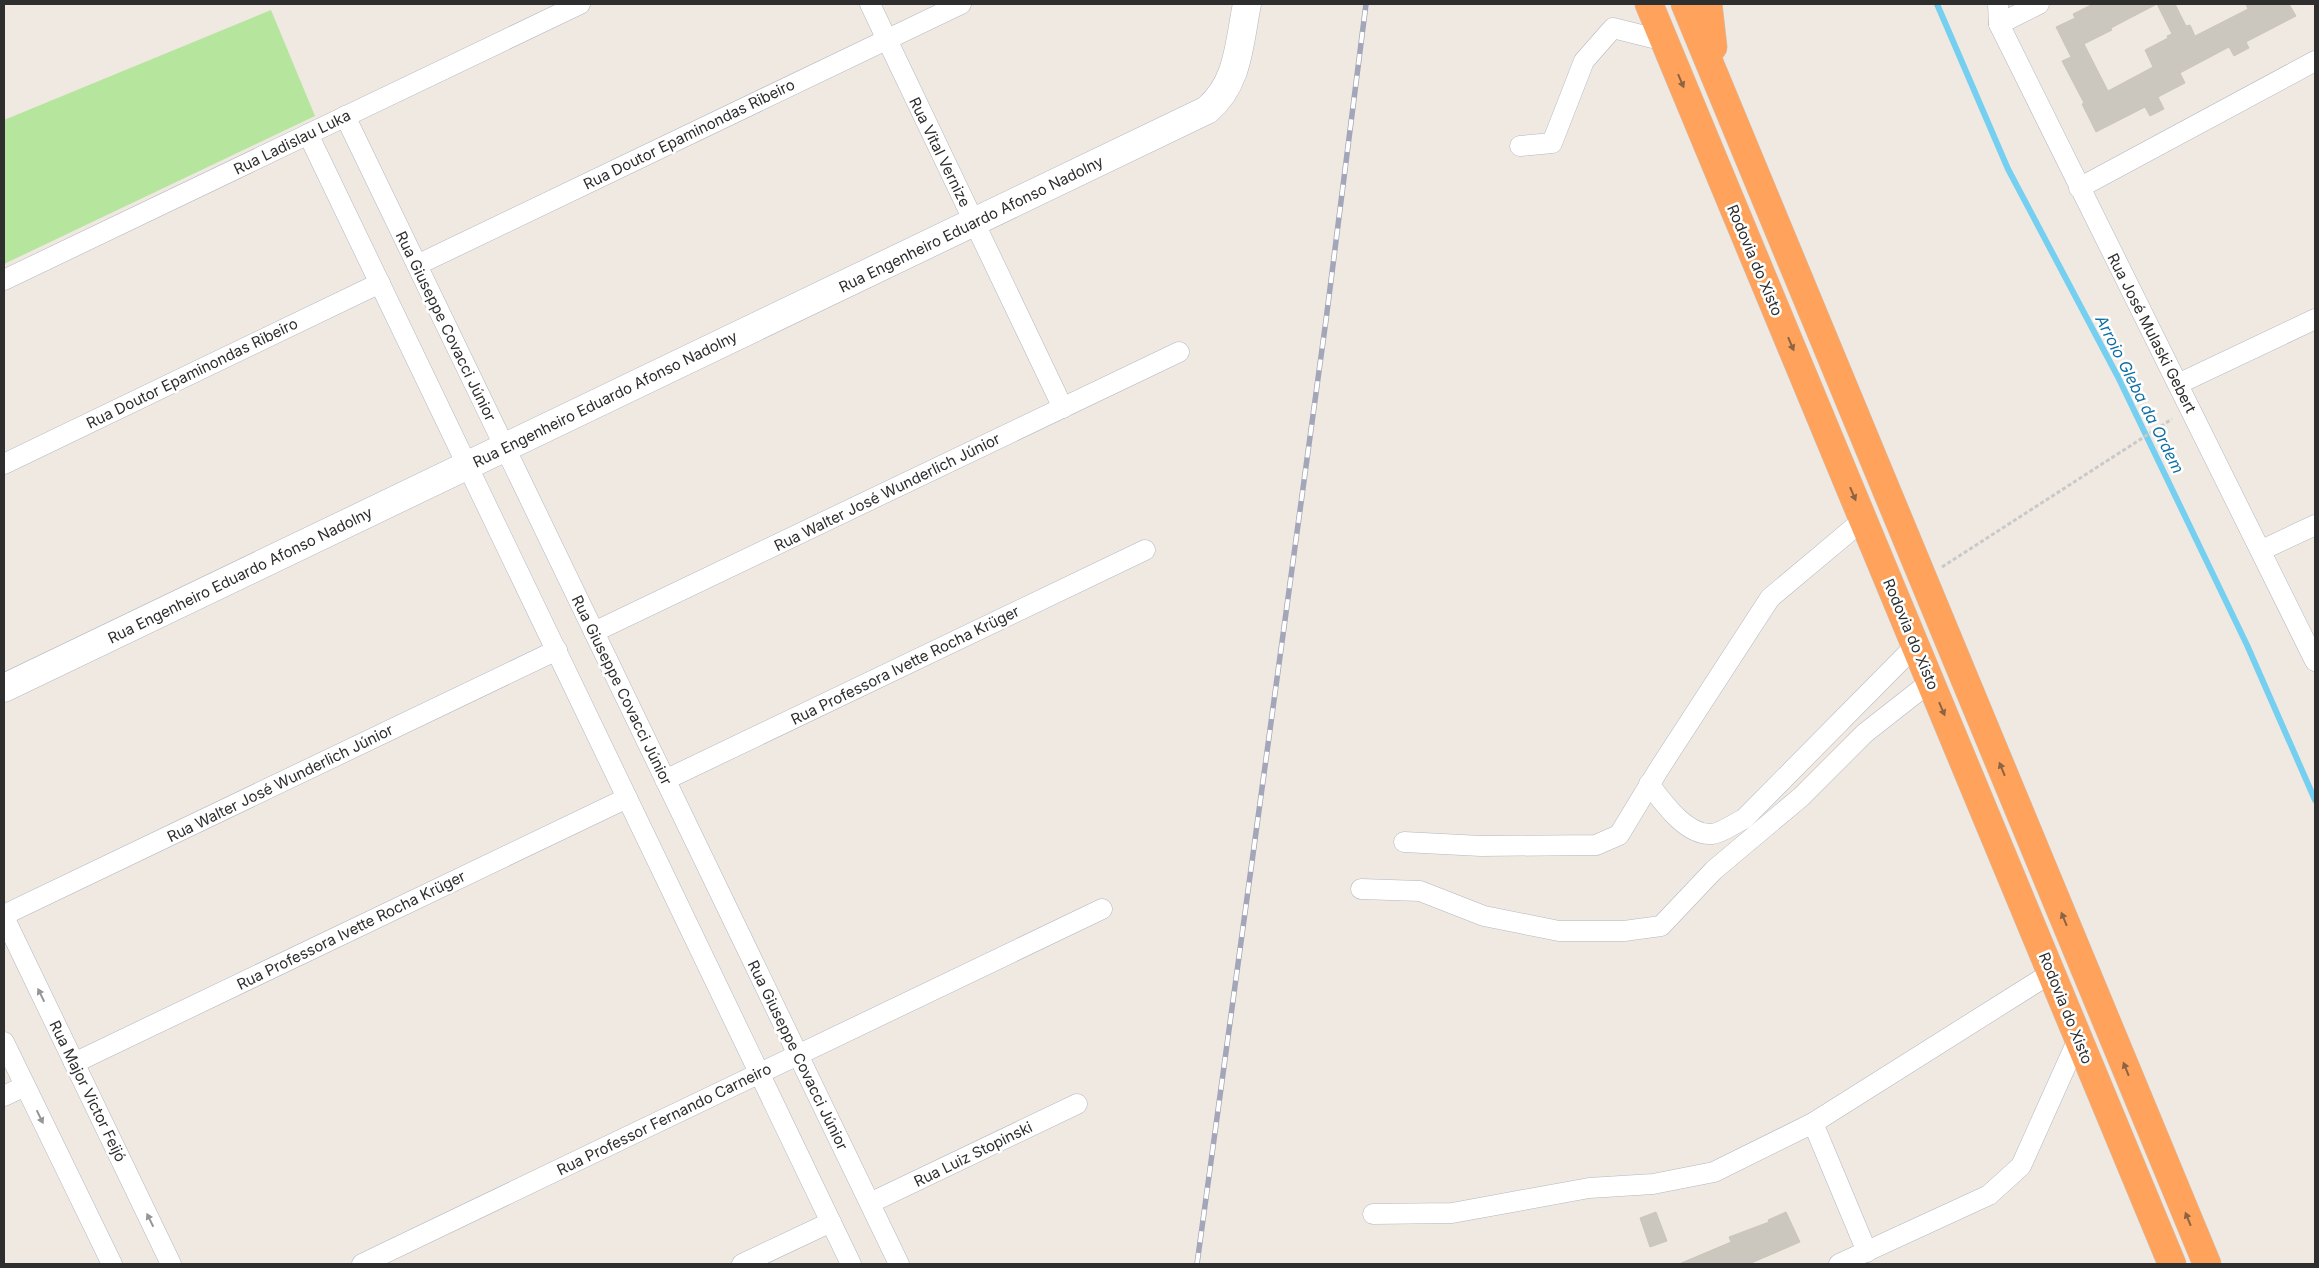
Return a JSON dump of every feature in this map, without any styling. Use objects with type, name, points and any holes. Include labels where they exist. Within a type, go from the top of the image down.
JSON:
[{"type":"highway","name":"Rodovia do Xisto","points":[[1649,4],[2172,1264]]},
{"type":"highway","name":"Rodovia do Xisto","points":[[1684,4],[2207,1264]]},
{"type":"highway","points":[[1708,4],[1719,86]]},
{"type":"street","name":"Rua Ladislau Luka","points":[[4,280],[580,4]]},
{"type":"street","name":"Rua Vital Vernize","points":[[870,4],[1063,408]]},
{"type":"street","name":"Rua Doutor Epaminondas Ribeiro","points":[[417,265],[961,4]]},
{"type":"street","name":"Rua Engenheiro Eduardo Afonso Nadolny","points":[[4,688],[1207,110],[1227,89],[1233,76],[1246,4]]},
{"type":"street","name":"Rua José Mulaski Gebert","points":[[1998,4],[1999,24],[2262,550],[2315,661]]},
{"type":"street","points":[[1999,24],[2039,4]]},
{"type":"street","points":[[1520,146],[1552,144],[1584,61],[1613,28],[1665,41]]},
{"type":"street","points":[[2080,188],[2315,62]]},
{"type":"street","name":"Rua Giuseppe Covacci Júnior","points":[[345,116],[899,1264]]},
{"type":"street","points":[[308,134],[851,1264]]},
{"type":"street","name":"Rua Doutor Epaminondas Ribeiro","points":[[4,464],[380,283]]},
{"type":"street","points":[[2178,384],[2315,319]]},
{"type":"street","name":"Rua Walter José Wunderlich Júnior","points":[[594,632],[1179,352]]},
{"type":"street","points":[[1404,842],[1481,846],[1596,845],[1619,835],[1649,784],[1770,598],[1863,520]]},
{"type":"street","points":[[2262,550],[2315,525]]},
{"type":"street","name":"Rua Professora Ivette Rocha Krüger","points":[[665,780],[1144,550]]},
{"type":"street","points":[[1649,784],[1675,817],[1697,830],[1712,834],[1744,819],[1915,646]]},
{"type":"street","name":"Rua Walter José Wunderlich Júnior","points":[[4,916],[556,650]]},
{"type":"street","points":[[1361,889],[1420,890],[1484,916],[1559,931],[1624,931],[1662,926],[1714,870],[1801,797],[1865,733],[1930,682]]},
{"type":"street","name":"Rua Professora Ivette Rocha Krüger","points":[[74,1063],[627,798]]},
{"type":"street","name":"Rua Professor Fernando Carneiro","points":[[362,1264],[1102,910]]},
{"type":"street","name":"Rua Major Victor Feijó","points":[[4,916],[171,1264]]},
{"type":"street","points":[[1373,1214],[1452,1212],[1589,1188],[1653,1184],[1714,1172],[1813,1123],[2051,973]]},
{"type":"street","points":[[1839,1264],[1989,1195],[2021,1166],[2078,1039]]},
{"type":"street","points":[[4,1042],[112,1264]]},
{"type":"street","points":[[4,1096],[25,1086]]},
{"type":"street","name":"Rua Luiz Stopinski","points":[[870,1203],[1077,1104]]},
{"type":"street","points":[[1813,1123],[1867,1252]]},
{"type":"street","points":[[742,1264],[831,1222]]},
{"type":"path","points":[[1923,580],[2177,416]]},
{"type":"green space","points":[[271,10],[315,116],[4,264],[4,120]]},
{"type":"building","points":[[2093,4],[2157,4],[2175,4],[2186,26],[2190,25],[2195,36],[2248,9],[2246,4],[2289,4],[2296,16],[2246,42],[2249,48],[2234,56],[2229,47],[2180,73],[2185,83],[2158,97],[2164,109],[2150,116],[2145,107],[2096,132],[2082,104],[2084,103],[2062,61],[2071,57],[2056,27],[2075,18],[2073,14]],"holes":[[[2157,4],[2172,34],[2145,50],[2153,67],[2108,91],[2084,44]]]},
{"type":"building","points":[[1656,1212],[1667,1241],[1650,1247],[1640,1218]]},
{"type":"building","points":[[1786,1212],[1800,1242],[1749,1264],[1679,1264],[1731,1242],[1729,1237],[1769,1222],[1768,1220]]},
{"type":"waterway","name":"Arroio Gleba da Ordem","points":[[1937,4],[2008,169],[2118,377],[2247,645],[2315,800]]},
{"type":"railway","points":[[1197,1264],[1326,320],[1366,4]]}]
